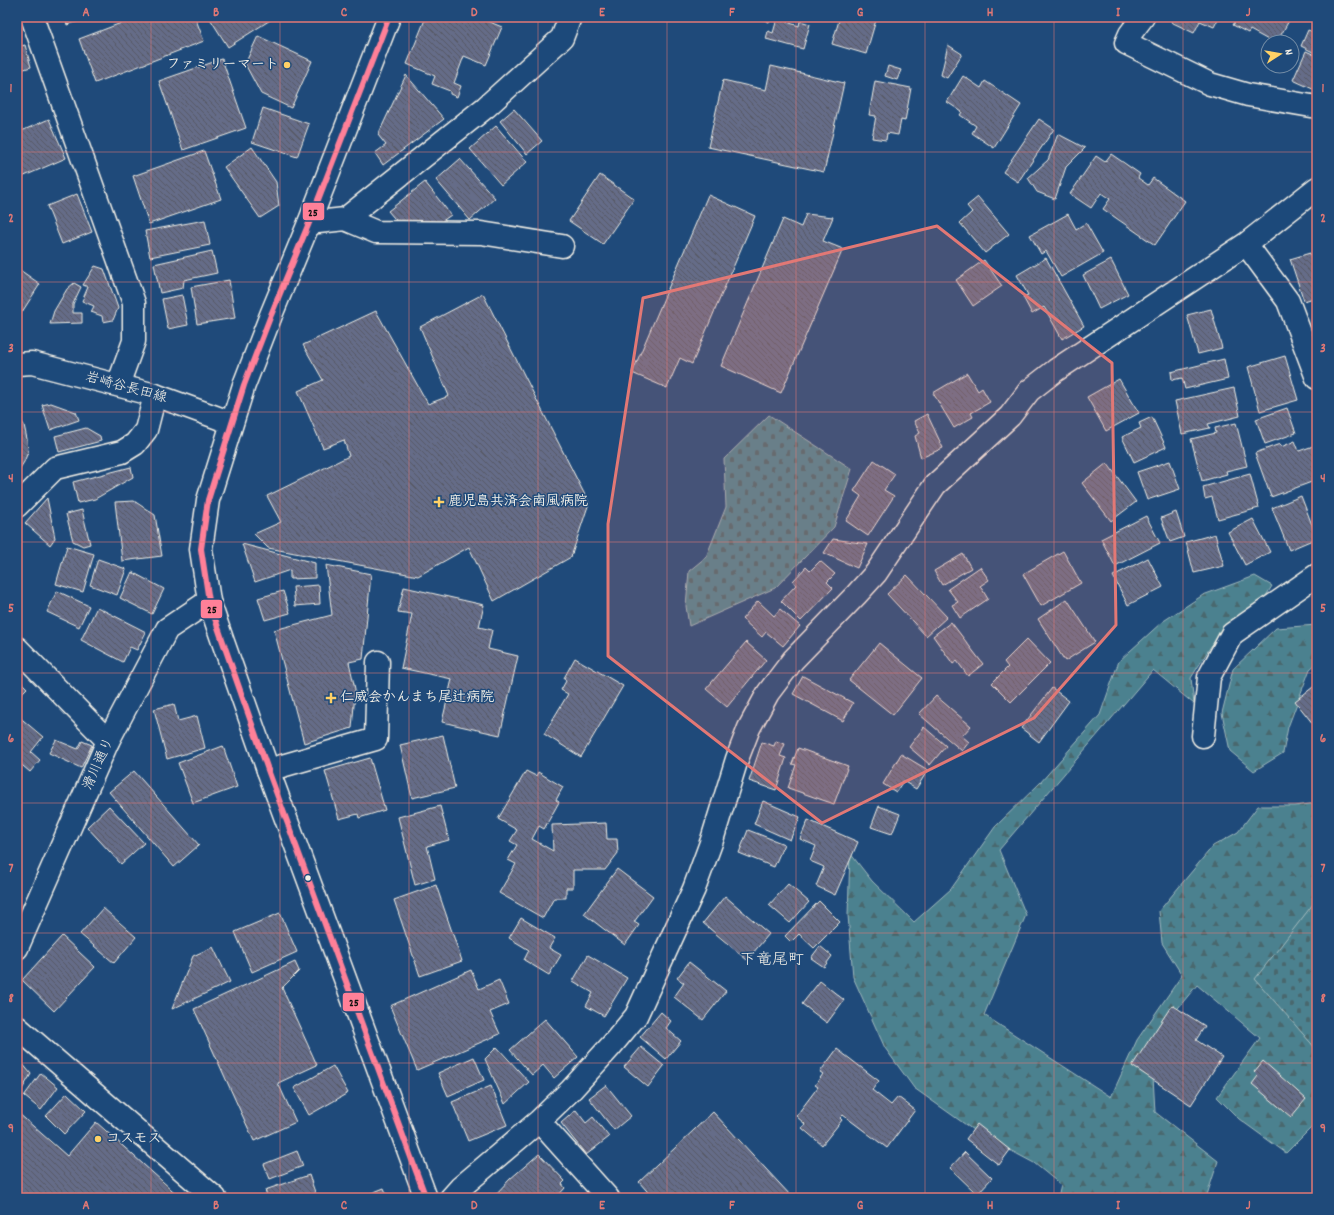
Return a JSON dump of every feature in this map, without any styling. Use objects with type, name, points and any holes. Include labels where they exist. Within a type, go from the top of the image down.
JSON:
[{"type":"street","points":[[32,17],[134,303],[134,341],[118,385]]},
{"type":"street","points":[[389,17],[309,223],[271,316],[232,423],[208,500],[201,549],[209,601],[268,770],[426,1198]]},
{"type":"street","points":[[562,38],[570,17]]},
{"type":"street","points":[[345,219],[486,107],[587,17]]},
{"type":"street","points":[[1143,17],[1130,34],[1126,43],[1210,84],[1248,95],[1317,107]]},
{"type":"street","points":[[451,1198],[460,1188],[539,1121],[571,1090],[636,1016],[694,890],[712,840],[737,759],[749,728],[768,693],[793,660],[876,573],[935,485],[1010,416],[1029,391],[1056,370],[1246,244],[1317,188]]},
{"type":"street","points":[[309,223],[345,219],[376,232],[481,233],[562,246]]},
{"type":"street","points":[[1246,244],[1288,302],[1317,378]]},
{"type":"street","name":"岩崎谷長田線","points":[[17,364],[32,363],[155,395],[232,423]]},
{"type":"street","points":[[17,506],[55,468],[122,452],[135,444],[146,430],[155,395]]},
{"type":"street","points":[[1203,736],[1209,677],[1232,634],[1317,575]]},
{"type":"street","name":"滑川通り","points":[[17,948],[108,741],[167,629],[209,601]]},
{"type":"street","points":[[17,648],[108,741]]},
{"type":"street","points":[[268,770],[376,740],[378,662]]},
{"type":"street","points":[[17,1027],[215,1198]]},
{"type":"street","points":[[539,1121],[608,1198]]},
{"type":"highlighted area","points":[[937,226],[1112,363],[1116,625],[1034,718],[822,823],[608,656],[608,524],[643,298]]},
{"type":"green space","points":[[769,415],[852,469],[834,527],[775,588],[689,626],[686,606],[689,571],[706,557],[726,507],[724,459]]},
{"type":"green space","points":[[1255,576],[1272,586],[1261,604],[1234,621],[1211,646],[1191,678],[1194,704],[1153,670],[999,850],[1026,915],[984,1015],[1111,1097],[1137,1040],[1182,975],[1162,943],[1159,911],[1213,846],[1238,832],[1258,806],[1295,806],[1317,803],[1317,899],[1256,979],[1317,1050],[1317,1122],[1286,1153],[1239,1119],[1217,1097],[1260,1038],[1197,985],[1151,1041],[1155,1112],[1218,1161],[1206,1198],[1058,1198],[1061,1185],[1034,1163],[976,1132],[914,1088],[885,1048],[853,977],[848,915],[850,853],[872,881],[914,922],[951,889],[995,827],[1040,783],[1100,715],[1119,661],[1162,622],[1203,595]]},
{"type":"green space","points":[[1317,625],[1317,663],[1310,669],[1288,727],[1283,753],[1254,771],[1230,751],[1222,713],[1233,669],[1276,628]]},
{"type":"green space","points":[[1317,899],[1317,1050],[1255,979]]},
{"type":"building","points":[[65,17],[91,17],[67,25]]},
{"type":"building","points":[[137,17],[195,17],[204,41],[95,83],[79,39]]},
{"type":"building","points":[[209,17],[275,17],[228,47]]},
{"type":"building","points":[[426,17],[480,17],[502,27],[486,65],[464,56],[454,83],[461,86],[457,97],[450,94],[450,91],[432,84],[435,76],[407,64]]},
{"type":"building","points":[[757,17],[772,17],[769,22]]},
{"type":"building","points":[[840,17],[865,17],[876,20],[866,54],[832,44]]},
{"type":"building","points":[[1173,17],[1219,17],[1214,27],[1200,21],[1194,33],[1171,22]]},
{"type":"building","points":[[1238,17],[1291,17],[1281,34],[1260,34],[1260,35],[1250,30],[1248,33],[1233,25]]},
{"type":"building","points":[[777,19],[799,26],[800,21],[810,24],[803,49],[766,39],[768,31],[773,33]]},
{"type":"building","points":[[1308,30],[1317,34],[1317,54],[1301,46]]},
{"type":"building","points":[[258,36],[312,61],[291,108],[261,94],[245,64]]},
{"type":"building","points":[[25,45],[31,67],[17,71],[17,47]]},
{"type":"building","points":[[948,45],[962,54],[947,78],[941,75]]},
{"type":"building","points":[[1306,51],[1317,56],[1317,85],[1315,90],[1293,80],[1296,74],[1300,74],[1300,64]]},
{"type":"building","points":[[222,59],[246,128],[183,150],[159,81]]},
{"type":"building","points":[[771,66],[844,83],[824,172],[708,147],[723,80],[766,90]]},
{"type":"building","points":[[888,66],[901,70],[897,80],[885,76]]},
{"type":"building","points":[[406,75],[444,119],[383,165],[375,153],[386,145],[378,135]]},
{"type":"building","points":[[963,76],[981,88],[985,81],[1021,105],[994,148],[972,133],[976,126],[960,115],[962,112],[947,102]]},
{"type":"building","points":[[875,81],[911,88],[905,121],[901,120],[898,135],[887,133],[886,140],[872,138],[876,116],[869,115]]},
{"type":"building","points":[[263,108],[309,124],[297,157],[252,142]]},
{"type":"building","points":[[514,109],[542,141],[527,154],[500,121]]},
{"type":"building","points":[[49,119],[66,158],[22,177],[17,164],[17,155],[22,152],[17,140],[17,133]]},
{"type":"building","points":[[1039,119],[1054,129],[1018,182],[1003,172]]},
{"type":"building","points":[[496,126],[527,162],[501,185],[470,149]]},
{"type":"building","points":[[1058,134],[1085,148],[1066,167],[1055,199],[1037,192],[1028,178],[1048,160]]},
{"type":"building","points":[[252,147],[276,182],[279,206],[260,218],[224,167]]},
{"type":"building","points":[[204,151],[221,199],[149,224],[133,176]]},
{"type":"building","points":[[1111,154],[1140,174],[1138,178],[1148,185],[1153,178],[1185,201],[1155,245],[1103,209],[1110,199],[1101,193],[1091,208],[1070,194],[1096,156],[1105,162]]},
{"type":"building","points":[[460,159],[495,198],[470,220],[436,180]]},
{"type":"building","points":[[600,175],[634,199],[603,244],[569,221]]},
{"type":"building","points":[[425,182],[451,215],[438,224],[400,225],[388,211]]},
{"type":"building","points":[[77,194],[92,232],[62,244],[47,206]]},
{"type":"building","points":[[708,195],[755,216],[692,364],[680,358],[667,388],[632,373]]},
{"type":"building","points":[[978,197],[1009,234],[985,253],[960,223],[972,212],[967,206]]},
{"type":"building","points":[[806,214],[833,217],[823,241],[843,249],[781,393],[721,366],[783,219],[801,227]]},
{"type":"building","points":[[1068,214],[1076,229],[1086,223],[1103,253],[1061,277],[1046,251],[1041,254],[1030,235]]},
{"type":"building","points":[[205,220],[210,245],[150,257],[145,231]]},
{"type":"building","points":[[212,251],[217,273],[184,280],[183,288],[160,293],[154,264]]},
{"type":"building","points":[[1310,253],[1317,273],[1317,297],[1304,301],[1290,259]]},
{"type":"building","points":[[1046,258],[1084,326],[1062,339],[1044,307],[1032,314],[1023,297],[1028,295],[1017,275]]},
{"type":"building","points":[[984,260],[1002,286],[973,306],[956,280]]},
{"type":"building","points":[[1111,260],[1128,294],[1099,309],[1083,275]]},
{"type":"building","points":[[95,266],[104,269],[118,308],[113,320],[103,322],[102,316],[91,312],[94,306],[82,301],[88,287],[83,285]]},
{"type":"building","points":[[17,268],[40,284],[22,312],[17,309]]},
{"type":"building","points":[[229,280],[235,318],[197,324],[191,287]]},
{"type":"building","points":[[74,283],[81,287],[73,304],[73,313],[82,313],[82,323],[50,324],[54,311],[67,289]]},
{"type":"building","points":[[483,294],[589,503],[571,557],[494,601],[469,547],[418,576],[268,548],[254,534],[281,522],[267,496],[349,456],[344,440],[323,448],[298,391],[323,380],[303,345],[376,311],[428,404],[449,396],[420,327]]},
{"type":"building","points":[[182,295],[188,325],[168,329],[162,299]]},
{"type":"building","points":[[1211,309],[1222,348],[1198,354],[1187,315]]},
{"type":"building","points":[[1285,356],[1298,400],[1260,411],[1248,367]]},
{"type":"building","points":[[1224,359],[1228,379],[1185,389],[1182,378],[1172,380],[1171,372]]},
{"type":"building","points":[[967,373],[978,391],[982,388],[990,402],[971,413],[973,417],[954,428],[933,393]]},
{"type":"building","points":[[1119,379],[1139,413],[1106,431],[1087,397]]},
{"type":"building","points":[[1234,388],[1240,416],[1208,424],[1210,428],[1182,434],[1175,401]]},
{"type":"building","points":[[51,403],[76,412],[79,420],[50,430],[42,405]]},
{"type":"building","points":[[1287,408],[1296,433],[1265,444],[1256,419]]},
{"type":"building","points":[[927,414],[943,448],[921,458],[915,436],[920,433],[914,421]]},
{"type":"building","points":[[17,415],[24,425],[28,452],[17,473]]},
{"type":"building","points":[[1152,417],[1166,447],[1134,462],[1122,437],[1141,428],[1139,423]]},
{"type":"building","points":[[1236,423],[1247,466],[1226,471],[1227,474],[1202,481],[1191,439],[1216,433],[1215,428]]},
{"type":"building","points":[[86,428],[100,436],[101,441],[59,452],[55,436]]},
{"type":"building","points":[[1295,441],[1299,451],[1316,445],[1317,480],[1271,497],[1255,453],[1280,444],[1281,447]]},
{"type":"building","points":[[874,460],[895,474],[884,490],[894,496],[868,536],[846,521],[861,496],[854,491]]},
{"type":"building","points":[[1170,461],[1180,489],[1147,500],[1137,472]]},
{"type":"building","points":[[1107,463],[1136,502],[1111,521],[1082,483]]},
{"type":"building","points":[[131,467],[133,477],[95,499],[78,503],[73,482]]},
{"type":"building","points":[[1250,474],[1259,508],[1218,519],[1212,497],[1205,499],[1203,487]]},
{"type":"building","points":[[1301,496],[1317,538],[1289,550],[1272,508]]},
{"type":"building","points":[[47,498],[55,538],[50,545],[25,523]]},
{"type":"building","points":[[134,501],[155,515],[162,556],[122,561],[115,502]]},
{"type":"building","points":[[82,510],[90,544],[83,546],[73,541],[66,514]]},
{"type":"building","points":[[1176,512],[1184,537],[1170,542],[1161,518]]},
{"type":"building","points":[[1146,516],[1160,543],[1115,566],[1101,539]]},
{"type":"building","points":[[1253,519],[1270,552],[1245,565],[1228,532]]},
{"type":"building","points":[[1215,534],[1224,566],[1194,573],[1186,542]]},
{"type":"building","points":[[833,539],[868,544],[857,568],[824,553]]},
{"type":"building","points":[[242,544],[315,563],[315,578],[290,579],[290,570],[255,582]]},
{"type":"building","points":[[67,546],[94,554],[83,592],[56,584]]},
{"type":"building","points":[[1063,551],[1081,583],[1041,606],[1023,574]]},
{"type":"building","points":[[963,554],[971,568],[942,585],[934,571]]},
{"type":"building","points":[[1148,558],[1163,587],[1128,605],[1113,576]]},
{"type":"building","points":[[98,559],[126,569],[117,595],[90,585]]},
{"type":"building","points":[[820,561],[835,574],[827,582],[833,588],[801,621],[781,601],[796,585],[793,581],[806,567],[810,571]]},
{"type":"building","points":[[326,565],[371,574],[363,659],[349,662],[355,689],[352,728],[304,743],[274,630],[332,615]]},
{"type":"building","points":[[980,567],[989,580],[980,586],[988,599],[960,618],[952,605],[958,602],[948,589]]},
{"type":"building","points":[[132,572],[164,589],[152,614],[120,598]]},
{"type":"building","points":[[907,575],[947,617],[926,636],[887,594]]},
{"type":"building","points":[[319,585],[320,604],[295,606],[293,587]]},
{"type":"building","points":[[404,587],[484,605],[479,627],[492,630],[488,649],[518,656],[500,735],[442,722],[452,679],[401,668],[412,614],[398,612]]},
{"type":"building","points":[[57,591],[89,606],[79,627],[47,612]]},
{"type":"building","points":[[283,591],[290,613],[265,620],[258,598]]},
{"type":"building","points":[[1067,599],[1095,642],[1065,661],[1038,619]]},
{"type":"building","points":[[758,601],[774,616],[780,609],[800,626],[783,646],[766,632],[762,637],[742,619]]},
{"type":"building","points":[[97,607],[146,632],[137,650],[130,647],[123,662],[81,640]]},
{"type":"building","points":[[951,622],[983,664],[968,676],[957,661],[953,664],[933,636]]},
{"type":"building","points":[[1027,639],[1050,663],[1011,702],[992,683],[1008,667],[1004,662]]},
{"type":"building","points":[[746,642],[766,660],[727,707],[706,689]]},
{"type":"building","points":[[879,643],[922,678],[893,715],[849,680]]},
{"type":"building","points":[[575,658],[623,686],[581,757],[544,734],[568,694],[561,690],[566,681],[564,678]]},
{"type":"building","points":[[803,676],[853,703],[843,721],[793,694]]},
{"type":"building","points":[[17,678],[27,688],[17,698]]},
{"type":"building","points":[[1317,684],[1317,729],[1295,701]]},
{"type":"building","points":[[1052,688],[1069,701],[1039,742],[1021,728]]},
{"type":"building","points":[[936,696],[971,726],[962,736],[969,742],[962,751],[919,714]]},
{"type":"building","points":[[174,704],[178,721],[197,716],[205,748],[167,759],[154,709]]},
{"type":"building","points":[[17,715],[43,737],[31,752],[40,760],[30,772],[17,761]]},
{"type":"building","points":[[924,727],[946,746],[930,765],[909,747]]},
{"type":"building","points":[[443,735],[455,788],[412,798],[400,745]]},
{"type":"building","points":[[56,740],[78,749],[82,741],[92,745],[81,768],[49,753]]},
{"type":"building","points":[[776,741],[785,744],[780,756],[786,758],[776,790],[749,781],[762,742],[774,746]]},
{"type":"building","points":[[223,746],[237,787],[193,803],[178,763]]},
{"type":"building","points":[[798,748],[848,766],[834,804],[788,788],[796,765],[792,764]]},
{"type":"building","points":[[901,754],[928,770],[916,789],[903,781],[896,792],[883,784]]},
{"type":"building","points":[[370,758],[385,810],[359,818],[358,814],[339,819],[325,771]]},
{"type":"building","points":[[134,771],[199,845],[174,867],[109,792]]},
{"type":"building","points":[[526,771],[536,776],[538,772],[563,787],[556,800],[559,802],[544,829],[539,826],[532,839],[553,851],[552,825],[606,823],[607,839],[617,839],[618,853],[605,870],[573,870],[573,888],[566,888],[566,898],[554,898],[543,918],[499,893],[516,864],[508,860],[517,845],[510,841],[517,830],[498,819]]},
{"type":"building","points":[[763,801],[800,817],[790,840],[754,824]]},
{"type":"building","points":[[109,806],[144,843],[121,864],[87,827]]},
{"type":"building","points":[[440,806],[449,840],[427,846],[435,879],[415,885],[398,817]]},
{"type":"building","points":[[879,806],[900,814],[892,834],[871,827]]},
{"type":"building","points":[[808,820],[858,842],[835,895],[816,886],[824,867],[810,861],[816,846],[800,839]]},
{"type":"building","points":[[748,830],[784,844],[774,867],[739,853]]},
{"type":"building","points":[[617,869],[653,896],[634,922],[639,925],[625,945],[584,914]]},
{"type":"building","points":[[788,884],[809,902],[790,923],[769,905]]},
{"type":"building","points":[[436,885],[462,961],[420,976],[394,900]]},
{"type":"building","points":[[725,896],[769,934],[747,960],[703,923]]},
{"type":"building","points":[[819,901],[840,922],[814,948],[799,934],[791,942],[785,936]]},
{"type":"building","points":[[103,908],[136,937],[114,963],[80,934]]},
{"type":"building","points":[[280,913],[297,952],[252,972],[235,932]]},
{"type":"building","points":[[521,918],[555,938],[549,948],[561,955],[549,975],[524,960],[529,950],[509,938]]},
{"type":"building","points":[[62,936],[95,967],[54,1011],[22,980]]},
{"type":"building","points":[[820,946],[832,956],[824,967],[811,958]]},
{"type":"building","points":[[213,947],[230,982],[172,1009],[193,956]]},
{"type":"building","points":[[588,955],[627,978],[604,1016],[586,1006],[593,993],[573,981]]},
{"type":"building","points":[[295,962],[299,971],[282,988],[317,1065],[278,1083],[296,1122],[254,1141],[194,1009]]},
{"type":"building","points":[[689,962],[726,991],[703,1020],[674,997],[684,983],[677,978]]},
{"type":"building","points":[[471,970],[479,989],[499,980],[509,1004],[490,1012],[500,1034],[417,1070],[390,1006]]},
{"type":"building","points":[[820,981],[844,1000],[827,1023],[802,1004]]},
{"type":"building","points":[[1172,1005],[1205,1026],[1196,1040],[1222,1057],[1191,1105],[1132,1066]]},
{"type":"building","points":[[661,1012],[671,1021],[666,1028],[681,1041],[666,1059],[640,1037]]},
{"type":"building","points":[[545,1019],[578,1057],[554,1078],[543,1065],[532,1075],[510,1050]]},
{"type":"building","points":[[497,1047],[529,1082],[505,1104],[485,1059]]},
{"type":"building","points":[[641,1047],[664,1066],[648,1087],[624,1067]]},
{"type":"building","points":[[837,1049],[879,1081],[872,1090],[891,1105],[898,1097],[915,1110],[887,1148],[843,1115],[840,1118],[842,1120],[822,1145],[802,1128],[805,1124],[796,1116],[818,1087],[815,1085],[823,1074],[820,1072]]},
{"type":"building","points":[[17,1057],[31,1074],[17,1098]]},
{"type":"building","points":[[474,1057],[484,1080],[448,1096],[438,1073]]},
{"type":"building","points":[[1263,1061],[1306,1099],[1291,1117],[1252,1084],[1258,1076],[1254,1072]]},
{"type":"building","points":[[333,1066],[348,1093],[309,1115],[294,1088]]},
{"type":"building","points":[[41,1073],[58,1087],[41,1110],[24,1096]]},
{"type":"building","points":[[606,1085],[631,1116],[614,1130],[589,1098]]},
{"type":"building","points":[[491,1086],[507,1125],[468,1141],[452,1102]]},
{"type":"building","points":[[67,1093],[86,1111],[64,1134],[46,1116]]},
{"type":"building","points":[[576,1110],[586,1123],[593,1117],[609,1137],[586,1155],[561,1123]]},
{"type":"building","name":"コスモス","points":[[17,1112],[67,1156],[96,1122],[181,1198],[17,1198]]},
{"type":"building","points":[[713,1112],[792,1197],[791,1198],[653,1198],[639,1182]]},
{"type":"building","points":[[977,1124],[1010,1150],[999,1165],[966,1139]]},
{"type":"building","points":[[297,1151],[303,1166],[270,1179],[264,1164]]},
{"type":"building","points":[[965,1152],[992,1178],[977,1194],[950,1168]]},
{"type":"building","points":[[539,1154],[565,1181],[562,1184],[565,1188],[556,1198],[493,1197],[510,1179]]},
{"type":"building","points":[[309,1175],[317,1198],[268,1198],[265,1190]]},
{"type":"building","points":[[384,1188],[388,1198],[365,1198],[364,1196]]},
{"type":"building","points":[[490,1194],[491,1198],[476,1198]]},
{"type":"transit line","name":"25","points":[[389,17],[244,385],[208,500],[201,549],[209,601],[222,639],[268,770],[426,1198]]},
{"type":"place","name":"ファミリーマート","points":[[287,65]]},
{"type":"place","name":"鹿児島共済会南風病院","points":[[439,502]]},
{"type":"place","name":"仁威会かんまち尾辻病院","points":[[331,698]]},
{"type":"place","name":"コスモス","points":[[98,1139]]},
{"type":"district","name":"下竜尾町","points":[[772,960]]}]
